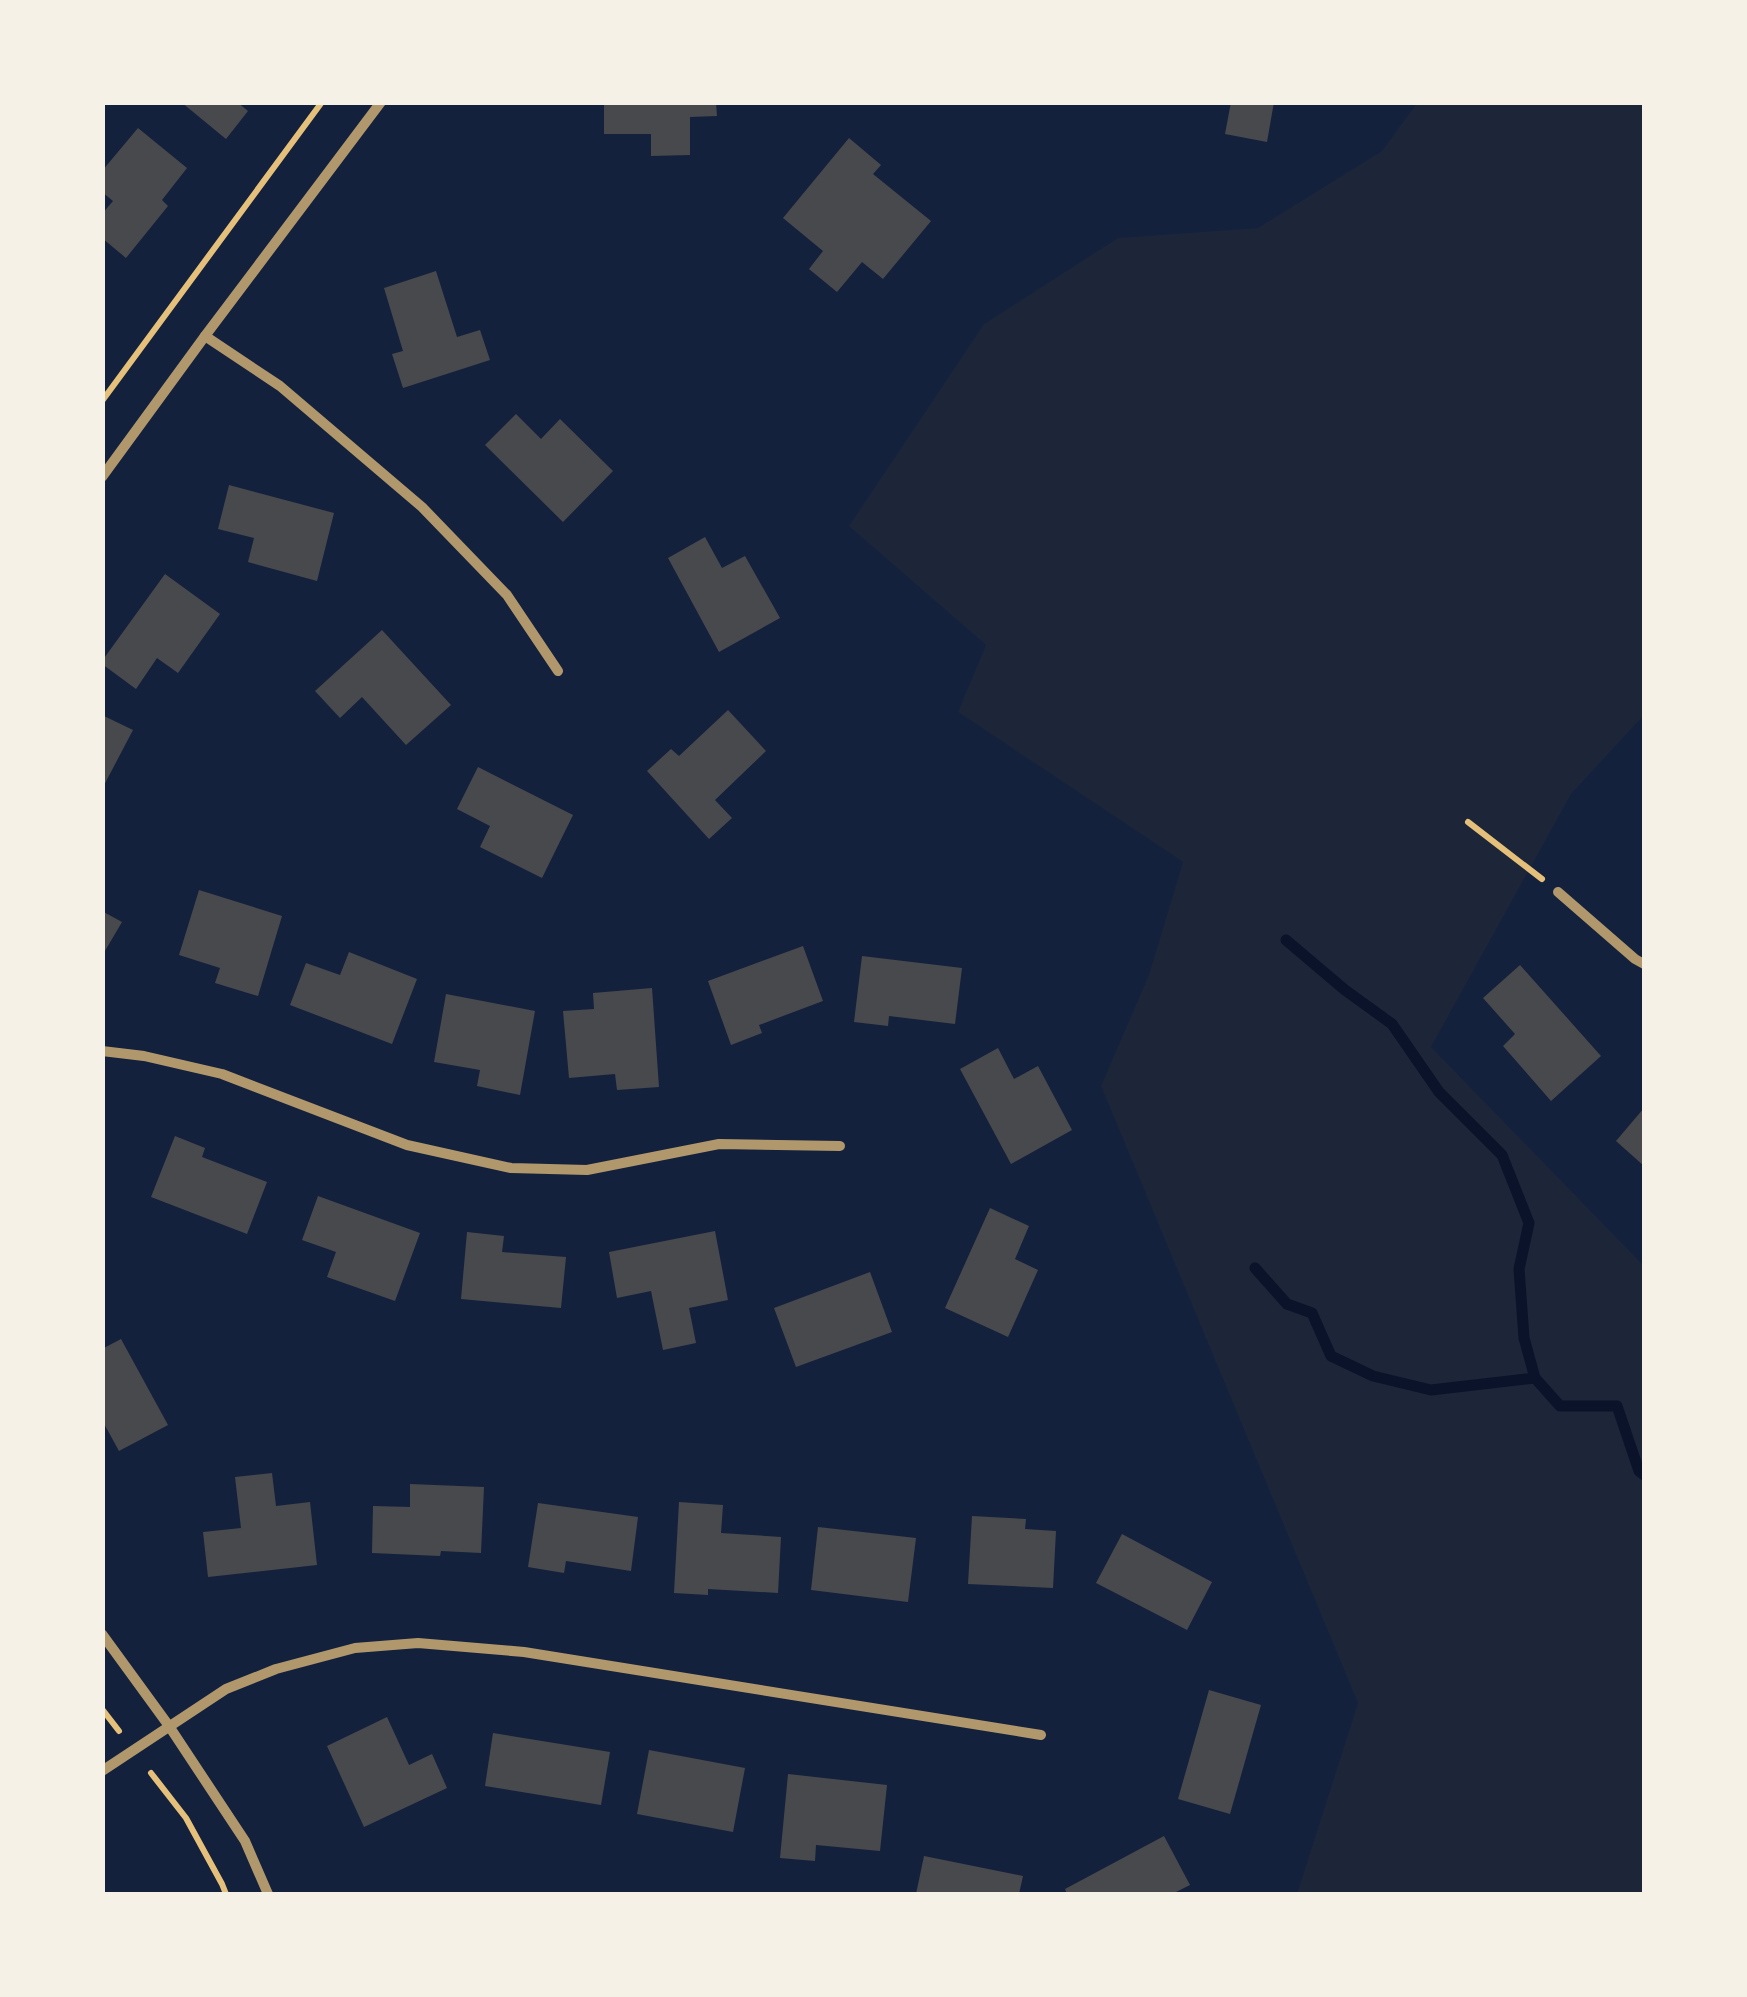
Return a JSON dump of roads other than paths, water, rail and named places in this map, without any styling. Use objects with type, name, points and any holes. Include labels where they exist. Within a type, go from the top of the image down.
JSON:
[{"type":"street","points":[[102,477],[381,102]]},
{"type":"street","points":[[205,336],[280,386],[422,507],[506,595],[558,671]]},
{"type":"street","points":[[1558,892],[1644,964]]},
{"type":"street","points":[[102,1051],[222,1074],[407,1144],[510,1168],[587,1170],[719,1144],[840,1146]]},
{"type":"street","points":[[102,1634],[169,1726],[244,1841],[268,1894]]},
{"type":"street","points":[[102,1771],[226,1688],[276,1669],[354,1648],[418,1643],[524,1652],[1040,1735]]},
{"type":"waterway","points":[[1286,940],[1392,1024],[1439,1092],[1502,1155],[1529,1223],[1519,1269],[1524,1338],[1535,1378]]},
{"type":"waterway","points":[[1255,1268],[1287,1304],[1312,1313],[1331,1356],[1373,1376],[1431,1390],[1535,1378],[1560,1406],[1617,1406],[1639,1471],[1644,1475]]}]
